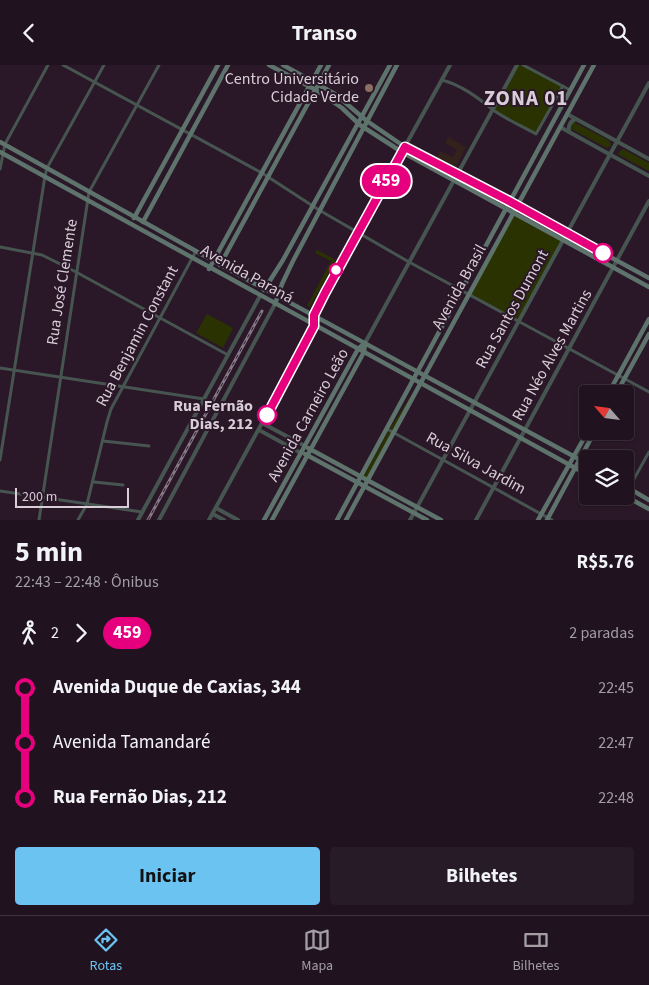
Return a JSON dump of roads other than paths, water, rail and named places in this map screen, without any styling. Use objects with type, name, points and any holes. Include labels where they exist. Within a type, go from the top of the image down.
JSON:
[{"type":"main road","points":[[131,223],[218,65]]},
{"type":"main road","points":[[140,228],[228,65]]},
{"type":"main road","points":[[269,65],[316,90],[342,108],[374,135],[402,152],[649,287]]},
{"type":"main road","points":[[283,65],[335,94],[367,121],[405,147],[509,201],[649,278]]},
{"type":"main road","points":[[210,269],[321,65]]},
{"type":"main road","points":[[220,265],[329,65]]},
{"type":"main road","points":[[260,295],[313,206],[390,65]]},
{"type":"main road","points":[[275,304],[293,261],[319,210],[397,65]]},
{"type":"main road","name":"Avenida Brasil","points":[[337,520],[584,65]]},
{"type":"main road","name":"Avenida Brasil","points":[[346,520],[594,65]]},
{"type":"main road","points":[[335,94],[342,108]]},
{"type":"main road","points":[[374,135],[386,135]]},
{"type":"main road","name":"Avenida Paraná","points":[[2,143],[220,265],[579,459]]},
{"type":"main road","name":"Avenida Paraná","points":[[1,153],[579,470]]},
{"type":"main road","points":[[424,157],[433,169]]},
{"type":"main road","points":[[24,165],[38,163]]},
{"type":"main road","points":[[61,176],[66,188]]},
{"type":"main road","points":[[468,188],[483,188]]},
{"type":"main road","points":[[110,212],[123,210]]},
{"type":"main road","points":[[536,217],[543,229]]},
{"type":"main road","points":[[170,246],[185,245]]},
{"type":"main road","points":[[586,252],[598,251]]},
{"type":"main road","points":[[636,271],[642,283]]},
{"type":"main road","points":[[237,283],[248,280]]},
{"type":"main road","points":[[293,304],[296,315]]},
{"type":"main road","points":[[613,385],[649,319]]},
{"type":"main road","points":[[334,336],[347,333]]},
{"type":"main road","points":[[621,385],[649,334]]},
{"type":"main road","name":"Avenida Carneiro Leão","points":[[264,520],[358,349],[365,343]]},
{"type":"main road","name":"Avenida Carneiro Leão","points":[[272,520],[364,352],[365,343]]},
{"type":"main road","points":[[383,353],[386,365]]},
{"type":"main road","points":[[436,381],[443,396]]},
{"type":"main road","points":[[483,417],[497,415]]},
{"type":"main road","points":[[538,520],[583,440]]},
{"type":"main road","points":[[550,443],[556,457]]},
{"type":"main road","points":[[305,446],[441,520]]},
{"type":"main road","points":[[301,453],[427,520]]},
{"type":"main road","points":[[549,519],[579,462]]},
{"type":"main road","points":[[282,486],[288,490]]},
{"type":"main road","points":[[635,492],[649,500]]},
{"type":"main road","points":[[643,497],[648,509]]},
{"type":"main road","points":[[634,500],[648,509]]},
{"type":"street","points":[[0,169],[2,143],[48,65]]},
{"type":"street","points":[[63,65],[268,176],[319,210],[409,262],[649,392]]},
{"type":"street","points":[[0,460],[47,168],[104,65]]},
{"type":"street","name":"Rua José Clemente","points":[[38,520],[89,191],[159,65]]},
{"type":"street","points":[[210,520],[314,326],[314,315],[357,232],[450,65]]},
{"type":"street","points":[[365,343],[517,65]]},
{"type":"street","points":[[523,65],[570,90]]},
{"type":"street","points":[[442,80],[452,83],[476,97],[493,110],[536,134],[563,87]]},
{"type":"street","name":"Rua Santos Dumont","points":[[410,520],[476,403],[649,83]]},
{"type":"street","points":[[568,114],[649,159]]},
{"type":"street","points":[[569,131],[569,124],[572,120],[576,119]]},
{"type":"street","points":[[560,127],[649,175]]},
{"type":"street","name":"Rua Néo Alves Martins","points":[[476,520],[649,201]]},
{"type":"street","points":[[0,247],[32,252],[76,271],[228,355]]},
{"type":"street","name":"Rua Benjamin Constant","points":[[78,520],[87,504],[94,482],[109,415],[196,251]]},
{"type":"street","points":[[138,520],[260,295]]},
{"type":"street","points":[[159,520],[275,304]]},
{"type":"street","points":[[0,368],[204,399]]},
{"type":"street","points":[[262,423],[305,446]]},
{"type":"street","name":"Rua Silva Jardim","points":[[387,429],[549,519]]},
{"type":"street","points":[[259,430],[301,453]]},
{"type":"street","points":[[103,441],[149,446]]},
{"type":"street","points":[[634,476],[649,451]]},
{"type":"street","points":[[94,482],[123,485]]},
{"type":"street","points":[[0,491],[142,513]]},
{"type":"street","points":[[216,508],[238,520]]},
{"type":"street","points":[[213,514],[224,520]]},
{"type":"railway","points":[[148,520],[262,311]]},
{"type":"place","name":"Centro Universitário Cidade Verde","points":[[369,88]]},
{"type":"place","name":"Rua Fernão Dias, 212","points":[[267,415]]},
{"type":"district","name":"ZONA 01","points":[[526,98]]}]
